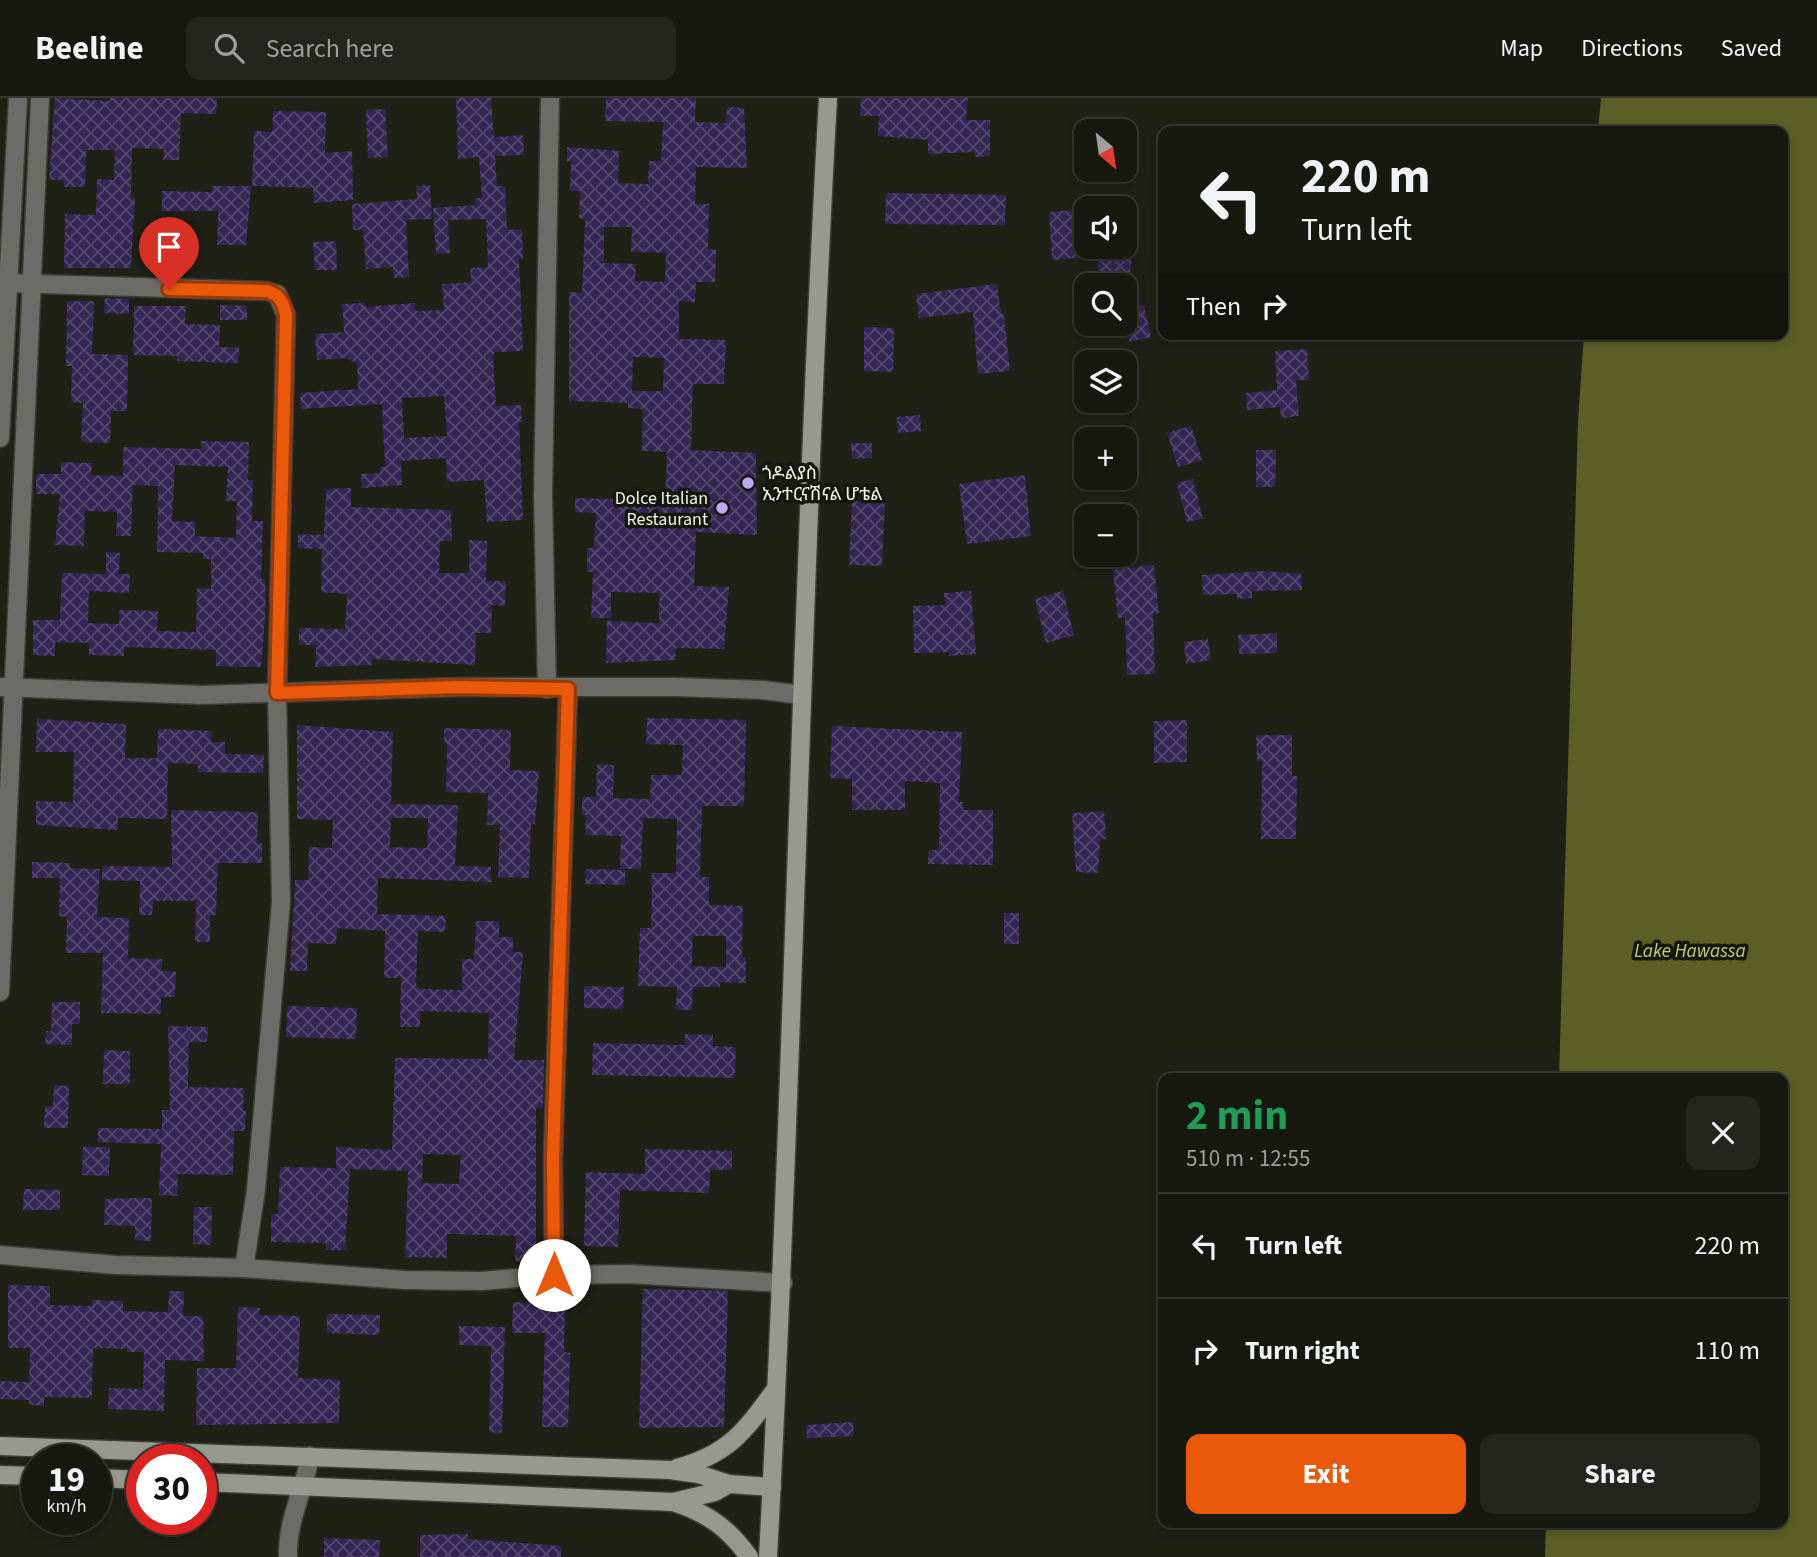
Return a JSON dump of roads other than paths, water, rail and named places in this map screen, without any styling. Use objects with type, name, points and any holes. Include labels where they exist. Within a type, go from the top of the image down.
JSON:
[{"type":"main road","points":[[768,1557],[775,1390],[783,1283],[802,695],[828,98]]},
{"type":"main road","points":[[670,1470],[708,1458],[729,1445],[750,1425],[775,1390]]},
{"type":"main road","points":[[0,1446],[670,1470],[698,1474],[729,1485],[772,1487]]},
{"type":"main road","points":[[594,1499],[595,1467]]},
{"type":"main road","points":[[0,1475],[21,1476]]},
{"type":"main road","points":[[217,1483],[673,1502],[715,1492],[729,1485]]},
{"type":"main road","points":[[673,1502],[712,1518],[732,1534],[749,1557]]},
{"type":"street","points":[[0,438],[18,98]]},
{"type":"street","points":[[0,992],[7,688],[34,284],[40,98]]},
{"type":"street","points":[[547,690],[543,495],[550,98]]},
{"type":"street","points":[[8,283],[267,291],[277,294],[286,315],[277,693],[281,902],[256,1190],[244,1268]]},
{"type":"street","points":[[7,688],[139,694],[458,687],[547,690],[676,687],[763,690],[802,695]]},
{"type":"street","points":[[554,1275],[553,1158],[568,689]]},
{"type":"street","points":[[0,1255],[116,1265],[244,1268],[418,1280],[481,1281],[554,1275],[712,1276],[783,1283]]},
{"type":"street","points":[[288,1557],[292,1514],[305,1486],[310,1456]]},
{"type":"water","name":"Lake Hawassa","points":[[1601,98],[1817,98],[1817,1557],[1545,1557],[1546,1528],[1788,1528],[1788,1073],[1559,1073],[1578,421],[1584,340],[1788,340],[1788,126],[1598,126]]},
{"type":"place","name":"ጎዶልያስ ኢንተርናሽናል ሆቴል","points":[[748,483]]},
{"type":"place","name":"Dolce Italian Restaurant","points":[[722,508]]}]
